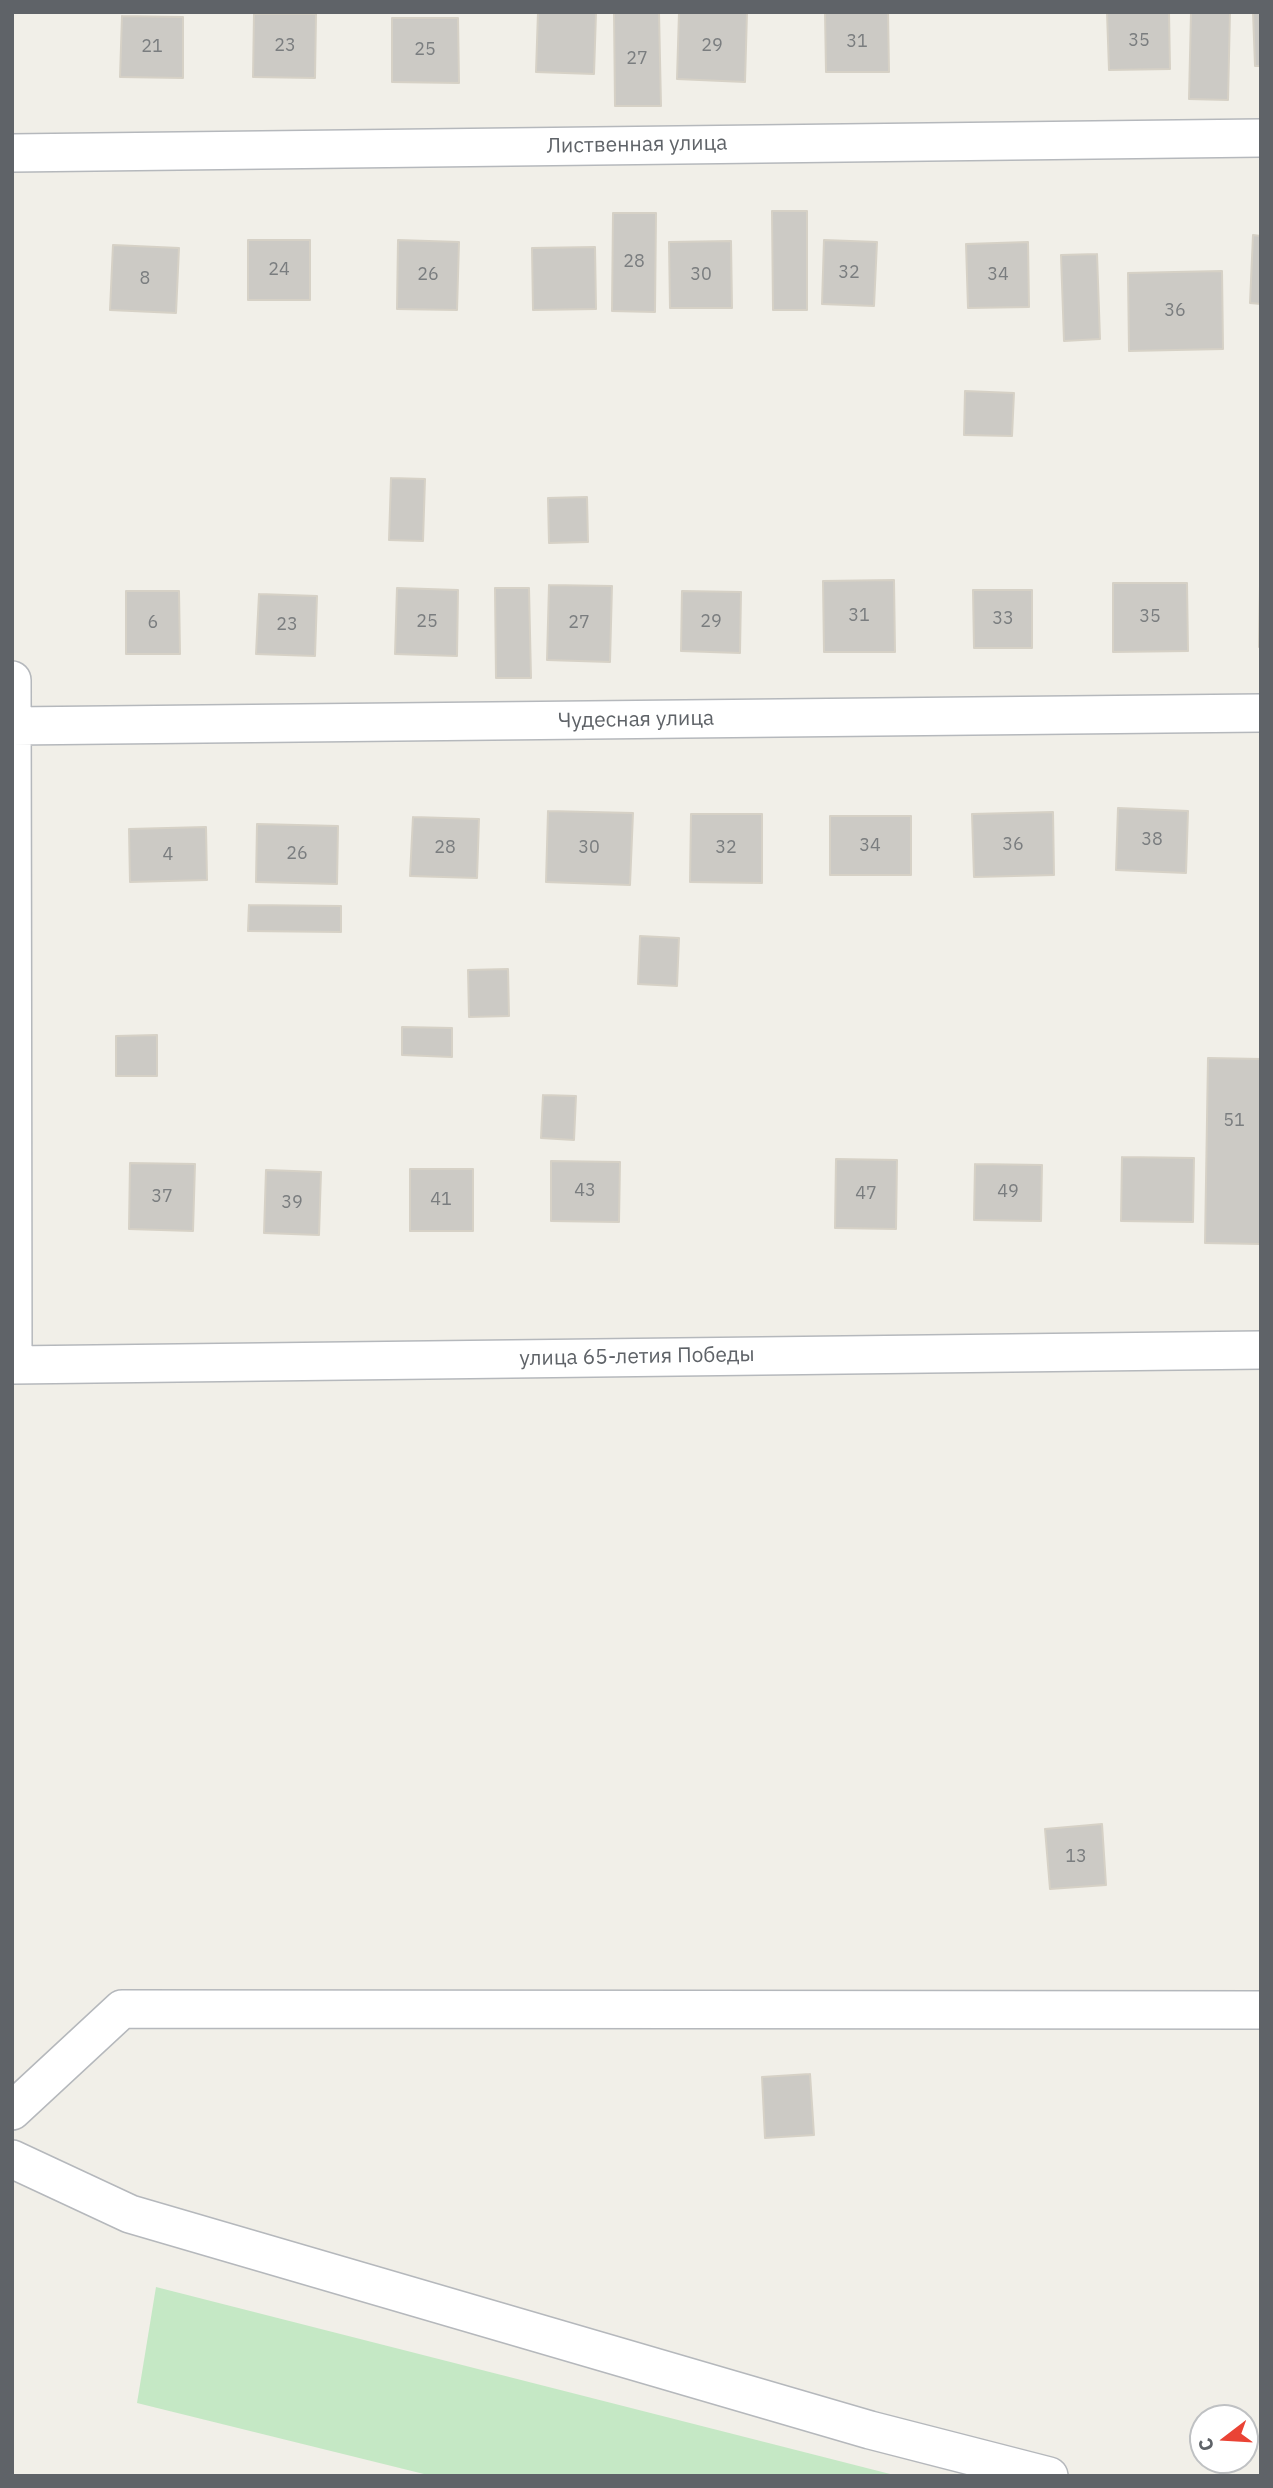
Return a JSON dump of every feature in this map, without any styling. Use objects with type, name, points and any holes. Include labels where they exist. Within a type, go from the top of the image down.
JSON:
[{"type":"street","name":"Лиственная улица","points":[[12,153],[1261,138]]},
{"type":"street","points":[[12,680],[13,1365]]},
{"type":"street","name":"Чудесная улица","points":[[13,726],[1261,713]]},
{"type":"street","name":"улица 65-летия Победы","points":[[13,1365],[1261,1350]]},
{"type":"street","points":[[12,2111],[122,2009],[1261,2010]]},
{"type":"street","points":[[12,2159],[130,2214],[870,2430],[1049,2476]]},
{"type":"green space","points":[[156,2287],[898,2476],[432,2476],[137,2403]]},
{"type":"building","points":[[538,12],[596,13],[594,74],[536,72]]},
{"type":"building","points":[[614,12],[659,12],[661,106],[615,106]]},
{"type":"building","points":[[679,12],[747,12],[745,82],[677,79]]},
{"type":"building","points":[[825,12],[888,12],[889,72],[826,72]]},
{"type":"building","points":[[1107,12],[1169,12],[1170,69],[1109,70]]},
{"type":"building","points":[[1191,12],[1230,12],[1228,100],[1189,99]]},
{"type":"building","points":[[1253,12],[1261,12],[1261,66],[1255,66]]},
{"type":"building","points":[[254,14],[316,14],[315,78],[253,77]]},
{"type":"building","points":[[122,16],[183,17],[183,78],[120,77]]},
{"type":"building","points":[[392,18],[458,18],[459,83],[392,82]]},
{"type":"building","points":[[772,211],[807,211],[807,310],[773,310]]},
{"type":"building","points":[[613,213],[656,213],[655,312],[612,311]]},
{"type":"building","points":[[1253,235],[1261,236],[1261,304],[1250,303]]},
{"type":"building","points":[[248,240],[310,240],[310,300],[248,300]]},
{"type":"building","points":[[398,240],[459,242],[457,310],[397,309]]},
{"type":"building","points":[[824,240],[877,242],[874,306],[822,304]]},
{"type":"building","points":[[731,241],[732,308],[670,308],[669,242]]},
{"type":"building","points":[[1028,242],[1029,307],[968,308],[966,244]]},
{"type":"building","points":[[113,245],[179,248],[176,313],[110,310]]},
{"type":"building","points":[[595,247],[596,309],[533,310],[532,248]]},
{"type":"building","points":[[1097,254],[1100,339],[1064,341],[1061,255]]},
{"type":"building","points":[[1222,271],[1223,349],[1129,351],[1128,273]]},
{"type":"building","points":[[965,391],[1014,393],[1012,436],[964,435]]},
{"type":"building","points":[[391,478],[425,479],[423,541],[389,540]]},
{"type":"building","points":[[587,497],[588,542],[549,543],[548,498]]},
{"type":"building","points":[[894,580],[895,652],[824,652],[823,581]]},
{"type":"building","points":[[1113,583],[1187,583],[1188,651],[1113,652]]},
{"type":"building","points":[[549,585],[612,586],[610,662],[547,660]]},
{"type":"building","points":[[1260,585],[1261,647],[1259,647]]},
{"type":"building","points":[[397,588],[458,590],[457,656],[395,654]]},
{"type":"building","points":[[495,588],[529,588],[531,678],[496,678]]},
{"type":"building","points":[[973,590],[1032,590],[1032,648],[974,648]]},
{"type":"building","points":[[126,591],[179,591],[180,654],[126,654]]},
{"type":"building","points":[[682,591],[741,592],[740,653],[681,651]]},
{"type":"building","points":[[259,594],[317,596],[315,656],[256,654]]},
{"type":"building","points":[[1118,808],[1188,811],[1186,873],[1116,870]]},
{"type":"building","points":[[548,811],[633,813],[630,885],[546,882]]},
{"type":"building","points":[[1053,812],[1054,875],[974,877],[972,814]]},
{"type":"building","points":[[691,814],[762,814],[762,883],[690,882]]},
{"type":"building","points":[[830,816],[911,816],[911,875],[830,875]]},
{"type":"building","points":[[413,817],[479,819],[477,878],[410,876]]},
{"type":"building","points":[[257,824],[338,826],[337,884],[256,882]]},
{"type":"building","points":[[206,827],[207,880],[130,882],[129,829]]},
{"type":"building","points":[[249,905],[341,906],[341,932],[248,931]]},
{"type":"building","points":[[640,936],[679,938],[677,986],[638,984]]},
{"type":"building","points":[[508,969],[509,1016],[469,1017],[468,970]]},
{"type":"building","points":[[402,1027],[452,1028],[452,1057],[402,1055]]},
{"type":"building","points":[[157,1035],[157,1076],[116,1076],[116,1036]]},
{"type":"building","points":[[1208,1058],[1261,1059],[1260,1244],[1205,1243]]},
{"type":"building","points":[[543,1095],[576,1096],[574,1140],[541,1138]]},
{"type":"building","points":[[1122,1157],[1194,1158],[1193,1222],[1121,1221]]},
{"type":"building","points":[[836,1159],[897,1160],[896,1229],[835,1228]]},
{"type":"building","points":[[551,1161],[620,1162],[619,1222],[551,1221]]},
{"type":"building","points":[[130,1163],[195,1164],[193,1231],[129,1229]]},
{"type":"building","points":[[975,1164],[1042,1165],[1041,1221],[974,1220]]},
{"type":"building","points":[[410,1169],[473,1169],[473,1231],[410,1231]]},
{"type":"building","points":[[266,1170],[321,1172],[319,1235],[264,1233]]},
{"type":"building","points":[[1102,1824],[1106,1885],[1050,1889],[1045,1829]]},
{"type":"building","points":[[810,2074],[814,2135],[765,2138],[762,2077]]}]
